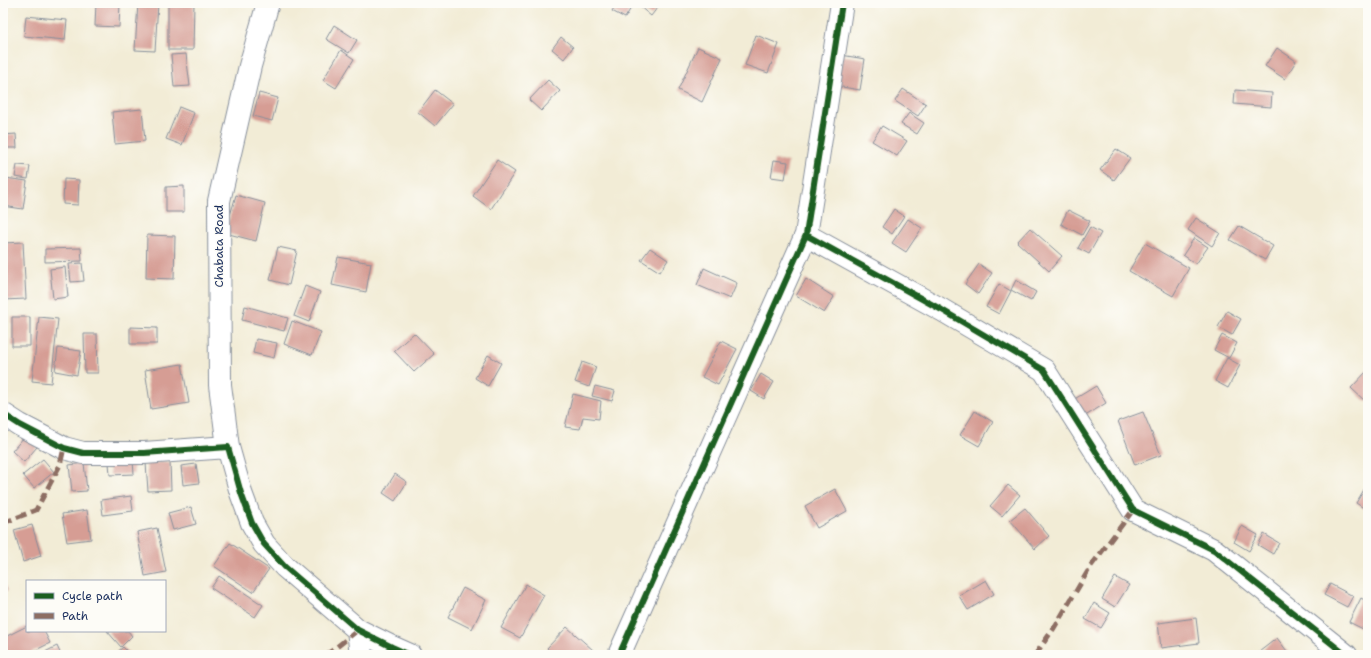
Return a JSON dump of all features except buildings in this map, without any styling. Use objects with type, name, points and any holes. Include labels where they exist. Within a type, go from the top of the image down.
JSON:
[{"type":"street","name":"Chabata Road","points":[[268,3],[250,66],[218,201],[220,385],[228,446],[241,493],[252,523],[264,544],[285,567],[358,630],[410,655]]},
{"type":"street","points":[[619,655],[806,235],[842,3]]},
{"type":"street","points":[[806,235],[942,310],[1044,370],[1133,510],[1214,550],[1346,655]]},
{"type":"street","points":[[3,414],[20,425],[64,448],[83,453],[144,453],[228,446]]},
{"type":"street","points":[[358,630],[361,655]]},
{"type":"marked path","points":[[3,523],[36,510],[60,465],[64,448]]},
{"type":"marked path","points":[[1035,655],[1054,628],[1091,566],[1133,510]]},
{"type":"marked path","points":[[325,655],[358,630]]},
{"type":"cycle path","points":[[619,655],[806,235],[842,3]]},
{"type":"cycle path","points":[[806,235],[942,310],[1044,370],[1133,510],[1214,550],[1346,655]]},
{"type":"cycle path","points":[[3,414],[20,425],[64,448],[83,453],[144,453],[228,447],[241,493],[252,523],[264,544],[285,567],[358,630],[410,655]]}]
